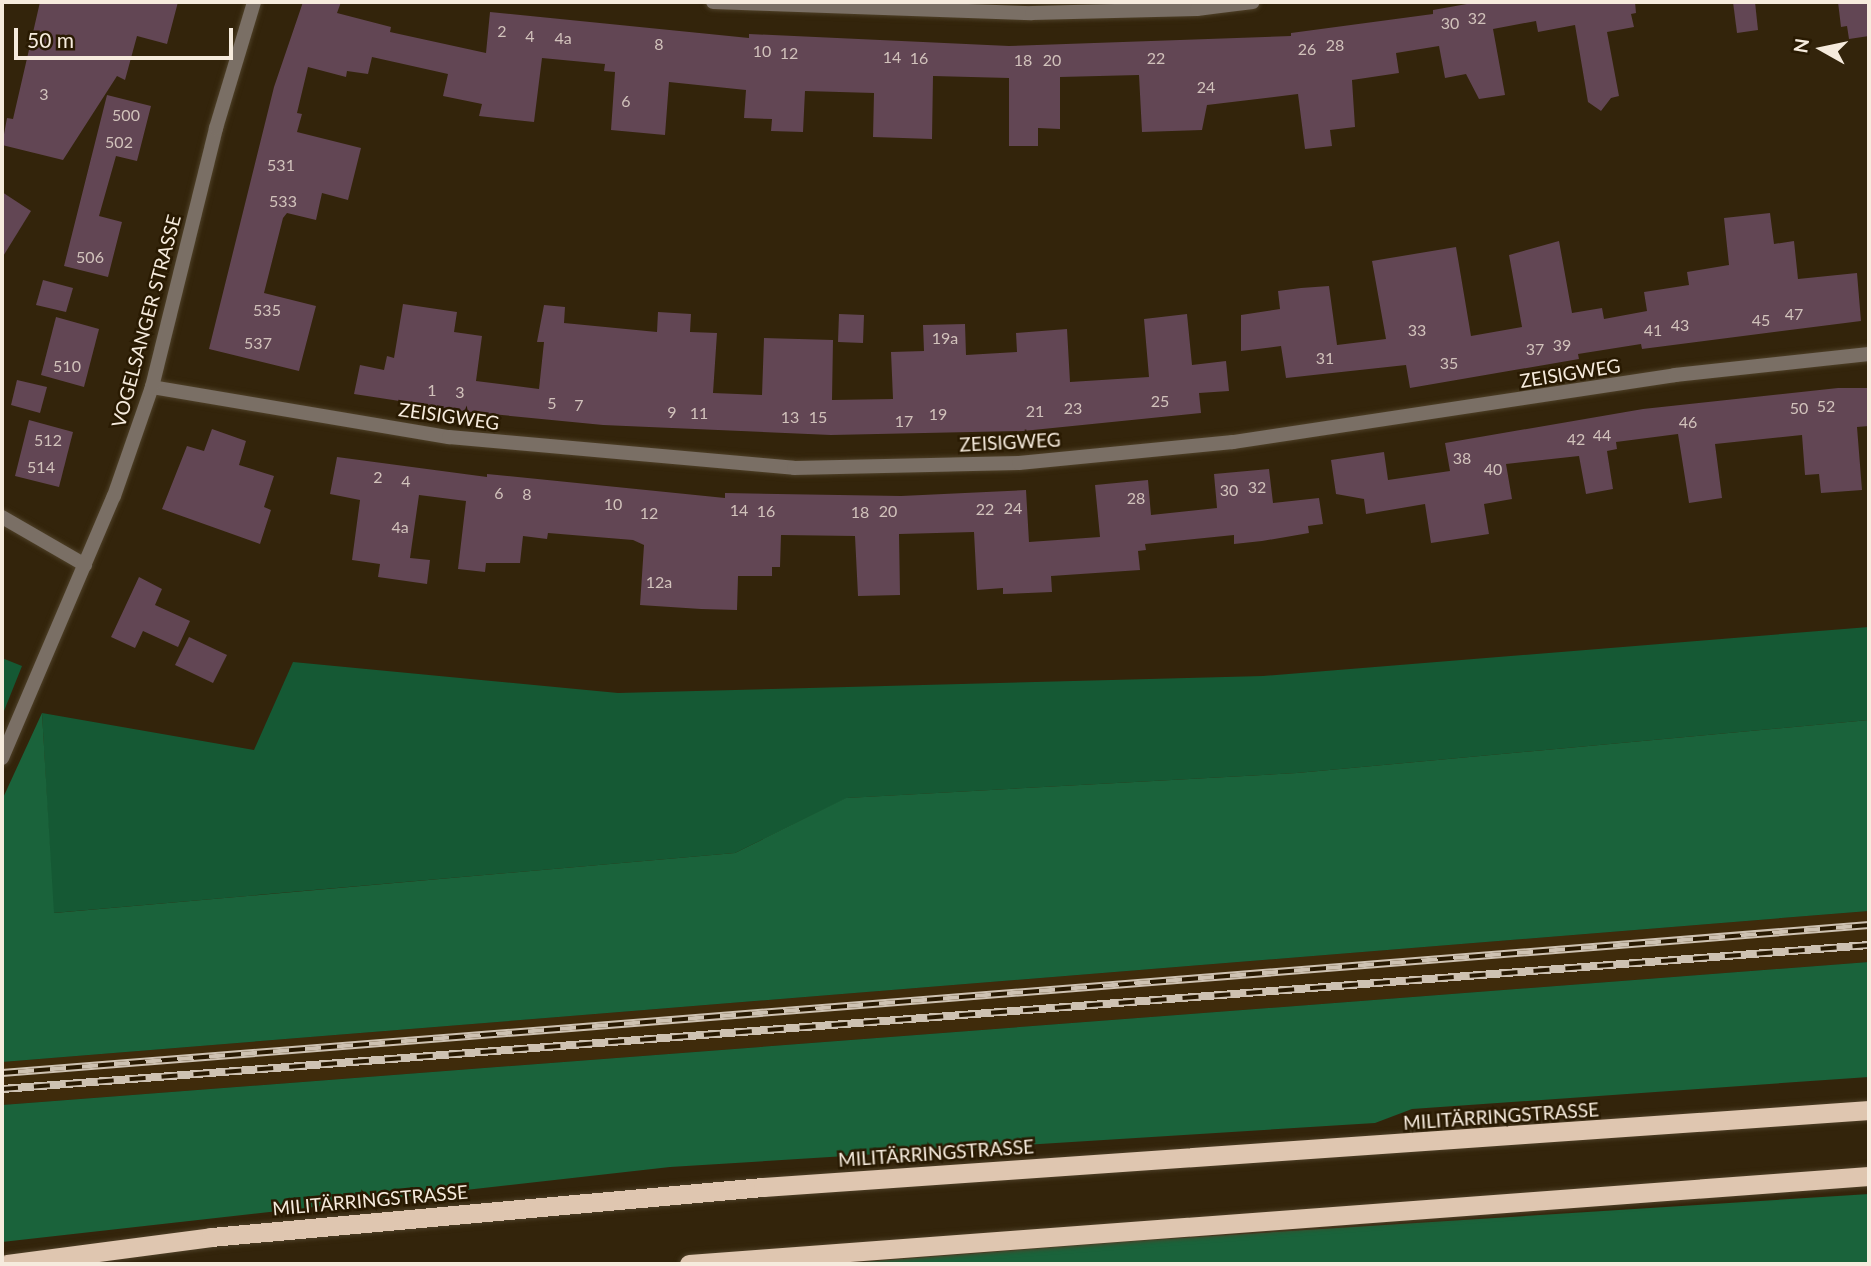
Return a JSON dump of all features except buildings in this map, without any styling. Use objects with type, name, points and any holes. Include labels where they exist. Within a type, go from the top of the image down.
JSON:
[{"type":"highway","name":"MILITÄRRINGSTRASSE","points":[[7,1264],[211,1237],[763,1188],[1869,1110]]},
{"type":"highway","points":[[689,1264],[1869,1176]]},
{"type":"street","name":"VOGELSANGER STRASSE","points":[[2,758],[85,565],[152,387],[216,128],[254,2]]},
{"type":"street","points":[[713,2],[1032,13],[1197,9],[1253,2]]},
{"type":"street","name":"ZEISIGWEG","points":[[152,387],[449,438],[617,455],[807,468],[1019,463],[1233,442],[1675,375],[1869,354]]},
{"type":"street","points":[[2,517],[85,565]]},
{"type":"shaded area","points":[[1869,911],[1869,962],[2,1105],[2,1062]]},
{"type":"green space","points":[[1869,627],[1869,720],[1297,773],[847,798],[735,853],[53,913],[42,713],[254,750],[293,662],[618,693],[1263,676]]},
{"type":"green space","points":[[2,658],[22,666],[2,716]]},
{"type":"green space","points":[[42,713],[54,913],[735,853],[846,798],[1297,773],[1869,720],[1869,911],[2,1062],[2,800]]},
{"type":"green space","points":[[1869,962],[1869,1077],[1412,1109],[1375,1123],[670,1167],[2,1242],[2,1105]]},
{"type":"green space","points":[[1869,1194],[1869,1264],[836,1264],[1134,1241]]},
{"type":"railway","points":[[2,1073],[1869,925]]},
{"type":"railway","points":[[2,1089],[1869,945]]}]
